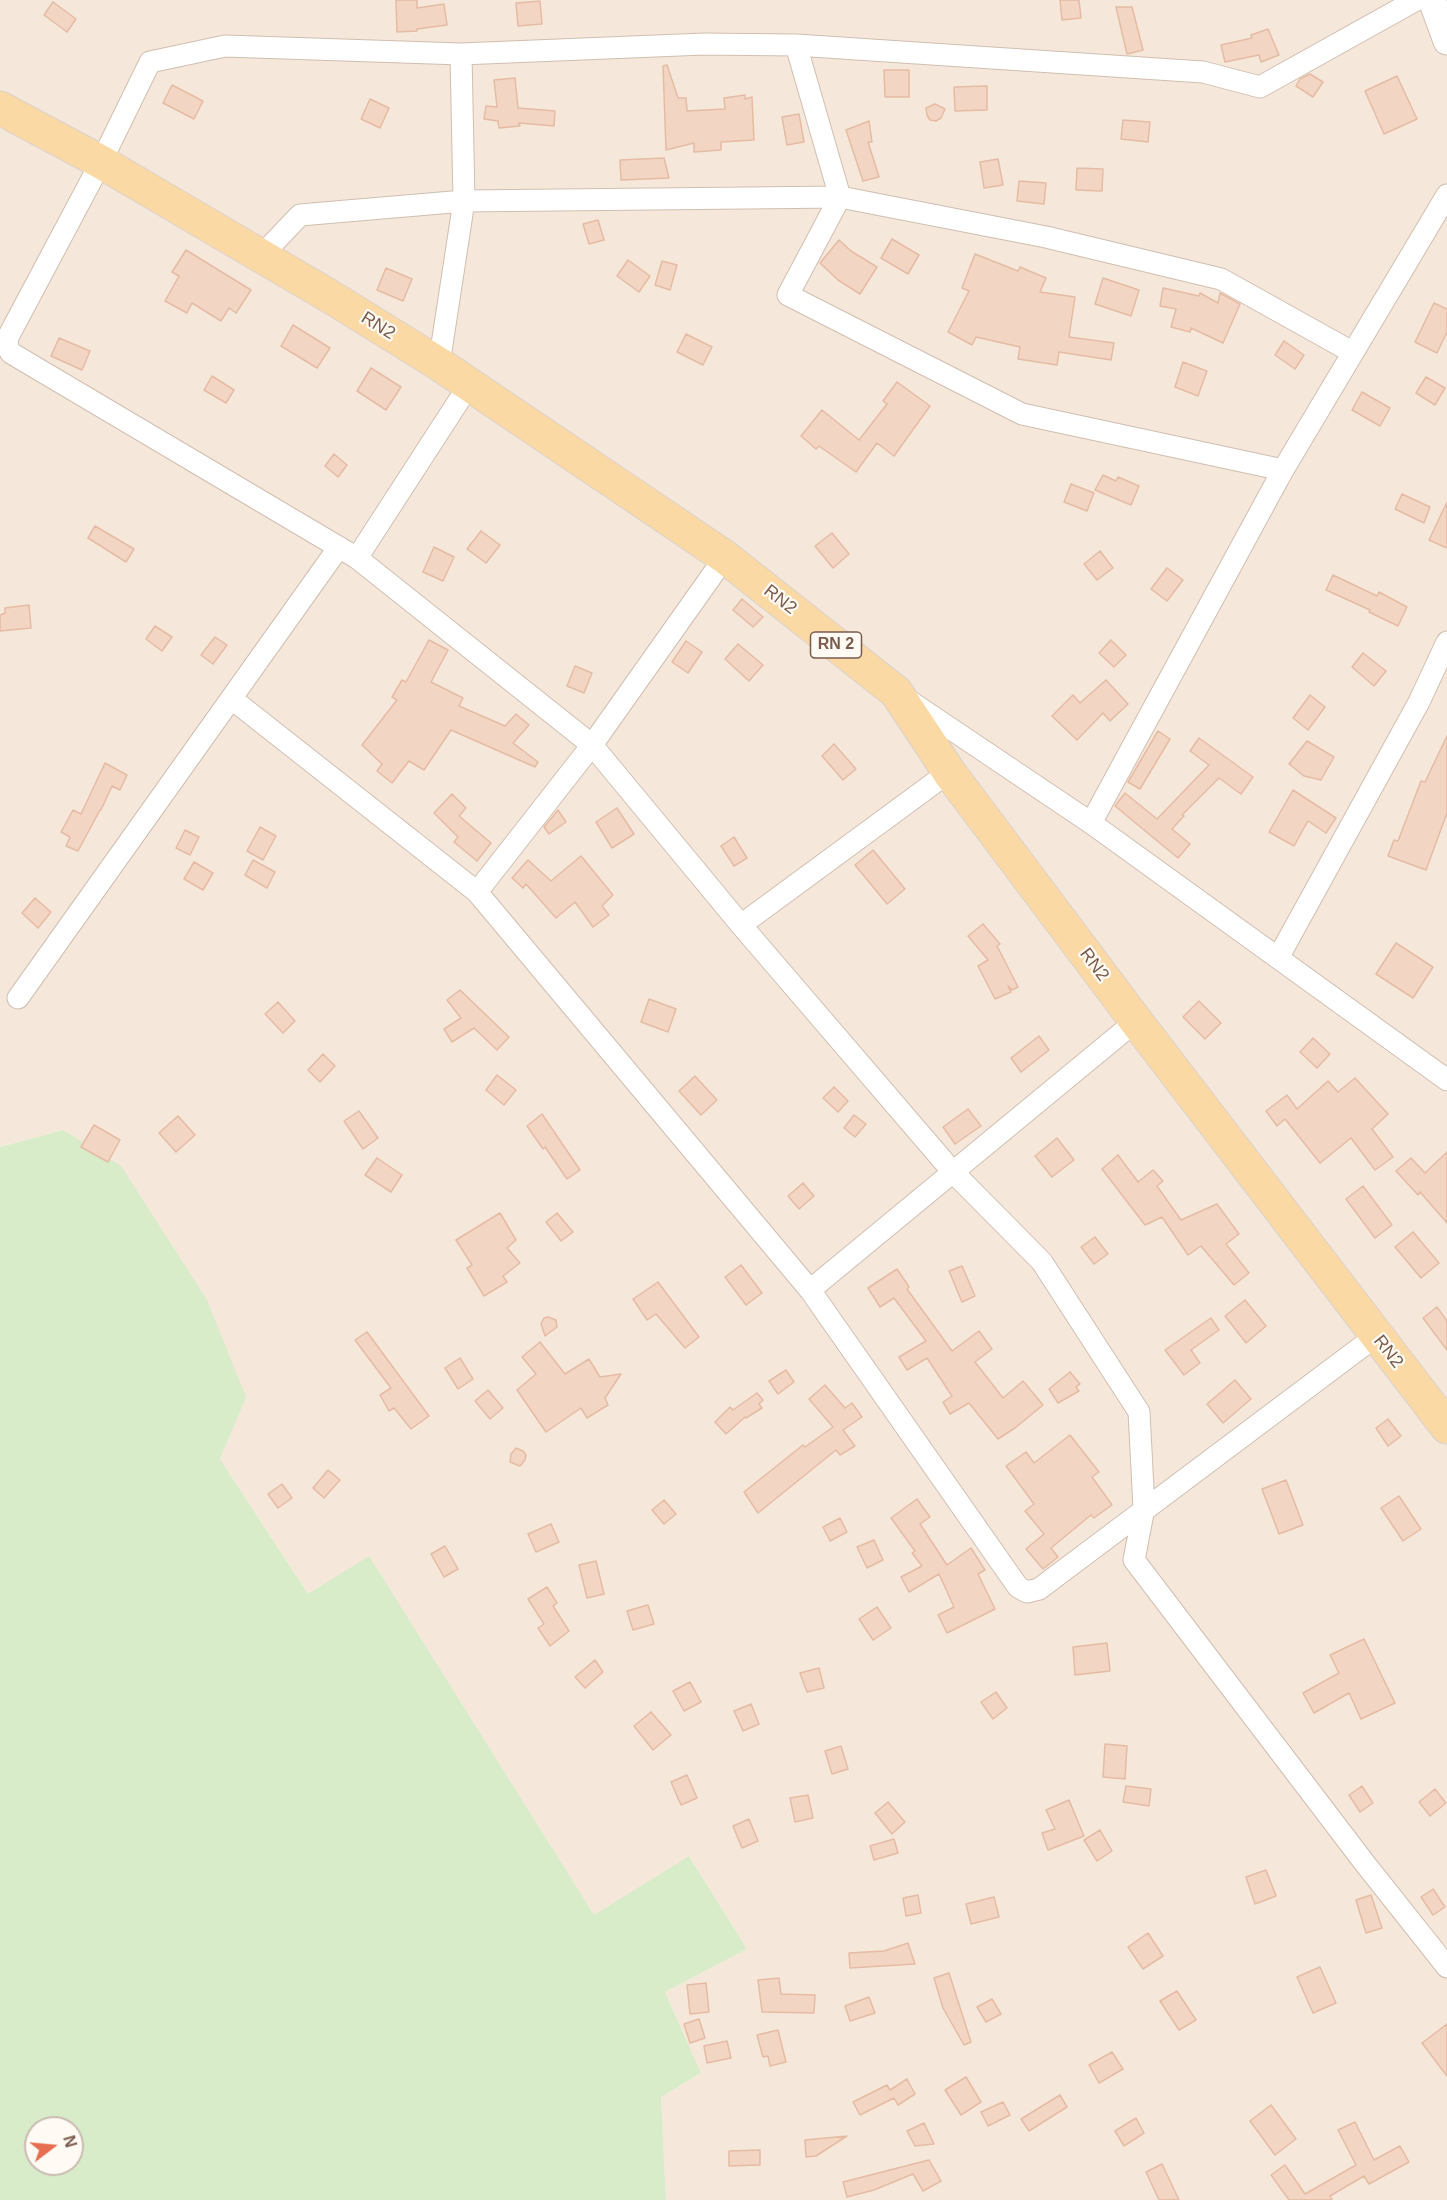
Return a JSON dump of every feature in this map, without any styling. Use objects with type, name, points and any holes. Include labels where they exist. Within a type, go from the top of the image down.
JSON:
[{"type":"main road","name":"RN2","points":[[0,108],[101,162],[439,364],[725,557],[896,692],[949,772],[1136,1021],[1447,1427]]},
{"type":"street","points":[[1416,0],[1260,87],[1203,72],[796,45],[704,44],[461,54],[225,45],[153,61],[147,65],[101,162],[8,337],[7,346],[11,353],[357,558],[592,745],[741,925],[952,1171],[1042,1262],[1139,1412],[1144,1508],[1134,1560],[1363,1861],[1447,1967]]},
{"type":"street","points":[[1432,0],[1447,41]]},
{"type":"street","points":[[796,45],[840,197],[788,295],[1022,414],[1283,470]]},
{"type":"street","points":[[439,364],[464,201],[461,54]]},
{"type":"street","points":[[1091,823],[1283,470],[1447,195]]},
{"type":"street","points":[[261,256],[300,215],[464,201],[840,197],[1046,237],[1221,279],[1352,352]]},
{"type":"street","points":[[357,558],[469,385]]},
{"type":"street","points":[[18,998],[339,546]]},
{"type":"street","points":[[477,892],[592,745],[725,557]]},
{"type":"street","points":[[1278,958],[1419,702],[1447,642]]},
{"type":"street","points":[[896,692],[1091,823],[1278,958],[1445,1074]]},
{"type":"street","points":[[232,699],[477,892],[810,1290],[1018,1587],[1027,1592],[1039,1589],[1376,1336]]},
{"type":"street","points":[[741,925],[949,772]]},
{"type":"street","points":[[810,1290],[1136,1021]]},
{"type":"shaded area","points":[[0,0],[1447,0],[1447,2200],[666,2200],[661,2097],[701,2073],[665,1992],[747,1949],[689,1856],[594,1916],[369,1557],[308,1594],[220,1459],[245,1397],[63,1130],[0,1147]]},
{"type":"green space","points":[[63,1130],[121,1166],[207,1300],[246,1397],[220,1459],[308,1594],[369,1556],[594,1915],[689,1856],[747,1949],[665,1992],[701,2073],[661,2097],[666,2200],[0,2200],[0,1147]]},
{"type":"building","points":[[396,0],[417,0],[417,8],[444,4],[447,25],[397,32]]},
{"type":"building","points":[[1060,0],[1079,0],[1081,18],[1062,20]]},
{"type":"building","points":[[540,1],[542,24],[518,26],[516,3]]},
{"type":"building","points":[[53,2],[76,19],[67,32],[44,15]]},
{"type":"building","points":[[1116,7],[1132,7],[1143,50],[1127,54]]},
{"type":"building","points":[[1268,29],[1279,55],[1261,62],[1259,55],[1225,62],[1221,45],[1252,38],[1251,35]]},
{"type":"building","points":[[667,65],[678,98],[686,98],[687,111],[725,109],[724,98],[745,95],[745,99],[752,97],[754,140],[721,142],[721,150],[694,152],[694,143],[666,150],[663,66]]},
{"type":"building","points":[[884,70],[909,70],[909,97],[885,97]]},
{"type":"building","points":[[1310,74],[1323,82],[1313,97],[1296,86],[1300,79]]},
{"type":"building","points":[[1397,76],[1417,119],[1384,134],[1365,91]]},
{"type":"building","points":[[515,78],[518,108],[555,111],[554,126],[519,123],[520,126],[499,128],[498,121],[484,119],[486,106],[497,107],[494,80]]},
{"type":"building","points":[[172,85],[203,101],[194,119],[163,103]]},
{"type":"building","points":[[987,86],[987,110],[955,111],[954,87]]},
{"type":"building","points":[[370,99],[389,108],[380,128],[361,119]]},
{"type":"building","points":[[935,104],[945,109],[941,118],[936,121],[930,120],[926,108]]},
{"type":"building","points":[[799,114],[804,142],[787,145],[782,117]]},
{"type":"building","points":[[1123,120],[1150,122],[1148,142],[1121,139]]},
{"type":"building","points":[[869,121],[872,142],[868,142],[879,177],[863,181],[846,130]]},
{"type":"building","points":[[664,158],[669,178],[621,180],[620,160]]},
{"type":"building","points":[[998,159],[1003,185],[984,188],[980,162]]},
{"type":"building","points":[[1077,168],[1103,169],[1102,191],[1076,190]]},
{"type":"building","points":[[1019,181],[1046,183],[1044,204],[1017,201]]},
{"type":"building","points":[[598,220],[604,240],[589,244],[583,224]]},
{"type":"building","points":[[892,239],[919,255],[908,274],[881,258]]},
{"type":"building","points":[[839,240],[851,251],[877,267],[860,294],[838,280],[820,263]]},
{"type":"building","points":[[186,250],[251,290],[236,313],[229,308],[221,321],[192,303],[187,313],[165,301],[179,276],[172,272]]},
{"type":"building","points":[[975,254],[1018,271],[1020,267],[1046,278],[1040,292],[1075,297],[1069,337],[1114,343],[1111,360],[1059,352],[1057,365],[1018,359],[1020,347],[976,337],[972,345],[948,332],[969,291],[962,288]]},
{"type":"building","points":[[628,260],[650,276],[639,292],[617,276]]},
{"type":"building","points":[[662,261],[677,265],[670,290],[655,285]]},
{"type":"building","points":[[386,268],[412,279],[403,301],[377,290]]},
{"type":"building","points":[[1103,278],[1139,290],[1131,316],[1095,304]]},
{"type":"building","points":[[1163,288],[1199,296],[1200,293],[1218,303],[1220,293],[1240,304],[1223,343],[1191,328],[1190,332],[1171,327],[1176,309],[1160,306]]},
{"type":"building","points":[[1434,303],[1447,309],[1447,332],[1437,353],[1415,342]]},
{"type":"building","points":[[293,325],[330,348],[317,368],[281,346]]},
{"type":"building","points":[[686,334],[712,347],[703,365],[677,352]]},
{"type":"building","points":[[59,338],[90,351],[82,370],[51,356]]},
{"type":"building","points":[[1284,341],[1304,355],[1295,369],[1275,355]]},
{"type":"building","points":[[1183,362],[1207,371],[1198,396],[1175,387]]},
{"type":"building","points":[[371,368],[401,387],[386,410],[357,391]]},
{"type":"building","points":[[212,376],[234,390],[226,403],[204,390]]},
{"type":"building","points":[[1426,377],[1445,388],[1435,405],[1416,393]]},
{"type":"building","points":[[897,382],[930,406],[894,456],[877,443],[856,472],[819,446],[816,449],[801,436],[822,410],[859,440],[887,404],[883,401]]},
{"type":"building","points":[[1362,392],[1390,408],[1380,426],[1352,410]]},
{"type":"building","points":[[334,454],[347,465],[338,477],[325,466]]},
{"type":"building","points":[[1103,475],[1116,481],[1118,477],[1139,486],[1131,505],[1095,490]]},
{"type":"building","points":[[1071,484],[1094,493],[1087,511],[1064,502]]},
{"type":"building","points":[[1402,494],[1430,507],[1424,523],[1395,509]]},
{"type":"building","points":[[1447,502],[1447,548],[1429,540]]},
{"type":"building","points":[[95,526],[134,549],[126,562],[88,538]]},
{"type":"building","points":[[481,531],[500,545],[486,563],[467,549]]},
{"type":"building","points":[[832,533],[849,554],[833,568],[815,546]]},
{"type":"building","points":[[434,547],[454,557],[443,581],[423,572]]},
{"type":"building","points":[[1100,551],[1113,568],[1097,580],[1084,564]]},
{"type":"building","points":[[1167,568],[1183,580],[1167,601],[1151,589]]},
{"type":"building","points":[[1333,575],[1377,596],[1379,592],[1407,607],[1398,626],[1326,590]]},
{"type":"building","points":[[742,599],[763,617],[753,627],[733,610]]},
{"type":"building","points":[[29,605],[31,628],[0,631],[0,615],[5,613],[5,608]]},
{"type":"building","points":[[155,626],[172,637],[162,651],[146,639]]},
{"type":"building","points":[[215,637],[227,645],[213,664],[201,655]]},
{"type":"building","points":[[429,640],[448,650],[431,682],[463,698],[459,706],[505,726],[516,714],[529,725],[513,743],[538,762],[535,767],[451,730],[424,770],[409,761],[392,783],[377,771],[382,764],[362,745],[397,700],[392,697],[402,680],[406,682]]},
{"type":"building","points":[[1111,640],[1126,655],[1114,667],[1099,653]]},
{"type":"building","points":[[686,641],[702,652],[688,673],[672,662]]},
{"type":"building","points":[[738,644],[763,665],[749,681],[725,659]]},
{"type":"building","points":[[1363,653],[1386,671],[1374,686],[1352,667]]},
{"type":"building","points":[[575,666],[592,673],[584,693],[567,686]]},
{"type":"building","points":[[1106,680],[1128,704],[1110,721],[1103,713],[1077,740],[1052,716],[1073,695],[1080,703]]},
{"type":"building","points":[[1310,695],[1325,707],[1308,730],[1293,718]]},
{"type":"building","points":[[1158,731],[1170,739],[1140,789],[1128,782]]},
{"type":"building","points":[[1447,736],[1447,813],[1426,870],[1388,856],[1394,840],[1398,841],[1421,781],[1425,782]]},
{"type":"building","points":[[1199,738],[1253,777],[1241,794],[1219,778],[1182,815],[1184,816],[1172,829],[1190,844],[1178,858],[1115,806],[1125,793],[1157,819],[1209,765],[1190,751]]},
{"type":"building","points":[[1307,741],[1334,757],[1321,780],[1304,776],[1289,764]]},
{"type":"building","points":[[834,744],[856,769],[843,780],[822,756]]},
{"type":"building","points":[[105,763],[127,775],[120,790],[112,786],[78,851],[66,846],[70,837],[61,832],[73,810],[81,814]]},
{"type":"building","points":[[1293,790],[1336,818],[1326,833],[1308,821],[1294,846],[1269,832]]},
{"type":"building","points":[[452,794],[466,808],[459,816],[491,843],[477,861],[454,842],[458,837],[434,813]]},
{"type":"building","points":[[617,808],[634,834],[612,848],[596,822]]},
{"type":"building","points":[[558,810],[566,822],[549,834],[544,827]]},
{"type":"building","points":[[260,827],[276,836],[263,860],[247,851]]},
{"type":"building","points":[[185,830],[199,837],[190,855],[176,848]]},
{"type":"building","points":[[734,837],[747,858],[734,866],[721,846]]},
{"type":"building","points":[[873,850],[905,889],[887,904],[855,865]]},
{"type":"building","points":[[581,856],[613,895],[602,906],[609,915],[593,927],[575,902],[556,918],[526,884],[523,888],[512,878],[528,860],[551,881]]},
{"type":"building","points":[[253,860],[275,872],[267,888],[245,875]]},
{"type":"building","points":[[194,862],[213,873],[203,890],[184,879]]},
{"type":"building","points":[[35,898],[51,912],[38,928],[22,913]]},
{"type":"building","points":[[983,924],[1000,944],[997,946],[1018,987],[1012,990],[1008,986],[1011,992],[995,999],[978,966],[988,960],[968,936]]},
{"type":"building","points":[[1396,943],[1433,967],[1413,998],[1376,974]]},
{"type":"building","points":[[460,990],[509,1037],[497,1050],[474,1028],[452,1042],[444,1029],[461,1018],[447,1000]]},
{"type":"building","points":[[649,999],[676,1009],[668,1032],[641,1022]]},
{"type":"building","points":[[1199,1001],[1221,1023],[1205,1039],[1183,1017]]},
{"type":"building","points":[[278,1002],[295,1021],[283,1033],[265,1014]]},
{"type":"building","points":[[1039,1036],[1049,1050],[1021,1072],[1011,1058]]},
{"type":"building","points":[[1313,1038],[1330,1054],[1317,1068],[1300,1052]]},
{"type":"building","points":[[323,1054],[335,1066],[320,1082],[308,1070]]},
{"type":"building","points":[[497,1075],[516,1090],[504,1105],[486,1090]]},
{"type":"building","points":[[695,1076],[717,1100],[701,1115],[679,1091]]},
{"type":"building","points":[[1355,1078],[1388,1114],[1372,1129],[1393,1157],[1375,1170],[1351,1138],[1320,1163],[1285,1119],[1277,1126],[1266,1111],[1287,1095],[1297,1109],[1328,1081],[1338,1092]]},
{"type":"building","points":[[834,1087],[848,1101],[838,1112],[823,1098]]},
{"type":"building","points":[[968,1109],[981,1126],[955,1144],[943,1127]]},
{"type":"building","points":[[359,1111],[378,1138],[363,1149],[344,1121]]},
{"type":"building","points":[[542,1114],[580,1170],[567,1179],[527,1126]]},
{"type":"building","points":[[854,1115],[866,1124],[855,1137],[844,1128]]},
{"type":"building","points":[[178,1116],[195,1135],[176,1152],[159,1133]]},
{"type":"building","points":[[94,1125],[120,1140],[108,1162],[81,1147]]},
{"type":"building","points":[[1057,1138],[1074,1160],[1052,1177],[1035,1156]]},
{"type":"building","points":[[1447,1152],[1447,1223],[1420,1192],[1418,1195],[1396,1171],[1411,1158],[1425,1173]]},
{"type":"building","points":[[1118,1155],[1138,1182],[1153,1170],[1163,1181],[1157,1186],[1181,1220],[1217,1204],[1239,1234],[1226,1244],[1249,1273],[1234,1285],[1201,1246],[1188,1255],[1162,1217],[1145,1225],[1102,1169]]},
{"type":"building","points":[[377,1158],[402,1175],[391,1192],[365,1175]]},
{"type":"building","points":[[803,1183],[814,1196],[799,1209],[788,1196]]},
{"type":"building","points":[[1363,1186],[1392,1225],[1375,1238],[1346,1199]]},
{"type":"building","points":[[500,1213],[516,1240],[507,1248],[520,1263],[503,1276],[507,1282],[484,1296],[467,1268],[472,1265],[456,1240]]},
{"type":"building","points":[[557,1213],[573,1232],[561,1241],[546,1222]]},
{"type":"building","points":[[1413,1232],[1439,1263],[1421,1278],[1395,1247]]},
{"type":"building","points":[[1095,1237],[1108,1254],[1094,1264],[1081,1247]]},
{"type":"building","points":[[741,1265],[762,1293],[746,1305],[725,1277]]},
{"type":"building","points":[[962,1266],[975,1296],[962,1302],[949,1271]]},
{"type":"building","points":[[897,1269],[909,1287],[907,1289],[952,1351],[979,1331],[992,1349],[975,1362],[1003,1398],[1023,1381],[1043,1405],[998,1439],[969,1403],[950,1414],[943,1402],[952,1396],[927,1358],[907,1370],[899,1357],[926,1341],[894,1298],[880,1307],[868,1288]]},
{"type":"building","points":[[658,1282],[699,1337],[685,1348],[656,1314],[647,1320],[633,1299]]},
{"type":"building","points":[[1245,1300],[1266,1326],[1246,1343],[1225,1316]]},
{"type":"building","points":[[1437,1307],[1447,1321],[1447,1350],[1423,1318]]},
{"type":"building","points":[[544,1318],[556,1320],[557,1327],[545,1336],[541,1324]]},
{"type":"building","points":[[1211,1318],[1219,1330],[1191,1350],[1200,1363],[1184,1375],[1165,1350]]},
{"type":"building","points":[[367,1332],[429,1416],[411,1429],[394,1408],[389,1411],[380,1395],[391,1388],[355,1340]]},
{"type":"building","points":[[540,1342],[565,1374],[589,1359],[600,1377],[621,1374],[605,1398],[608,1405],[587,1418],[581,1408],[546,1432],[517,1390],[536,1374],[522,1357]]},
{"type":"building","points":[[460,1358],[473,1379],[458,1389],[445,1368]]},
{"type":"building","points":[[786,1370],[794,1382],[778,1394],[769,1381]]},
{"type":"building","points":[[1070,1372],[1080,1384],[1076,1387],[1079,1391],[1058,1403],[1049,1389]]},
{"type":"building","points":[[1235,1380],[1251,1399],[1223,1423],[1207,1404]]},
{"type":"building","points":[[825,1385],[845,1408],[852,1403],[862,1417],[843,1430],[855,1446],[840,1455],[836,1450],[758,1513],[744,1492],[803,1445],[805,1447],[833,1427],[809,1399]]},
{"type":"building","points":[[488,1390],[503,1408],[490,1419],[475,1401]]},
{"type":"building","points":[[757,1393],[763,1400],[759,1404],[762,1408],[745,1417],[726,1434],[715,1422],[730,1407],[733,1410]]},
{"type":"building","points":[[1388,1419],[1401,1436],[1388,1446],[1376,1428]]},
{"type":"building","points":[[1070,1435],[1099,1472],[1092,1477],[1112,1505],[1094,1518],[1091,1515],[1051,1548],[1058,1557],[1043,1569],[1026,1549],[1044,1534],[1025,1511],[1034,1504],[1006,1466],[1026,1452],[1034,1463]]},
{"type":"building","points":[[516,1448],[526,1455],[520,1466],[510,1462],[511,1454]]},
{"type":"building","points":[[328,1470],[340,1480],[324,1498],[313,1488]]},
{"type":"building","points":[[1286,1480],[1303,1525],[1279,1534],[1262,1489]]},
{"type":"building","points":[[282,1484],[292,1498],[278,1508],[268,1494]]},
{"type":"building","points":[[1399,1496],[1421,1529],[1403,1541],[1381,1508]]},
{"type":"building","points":[[917,1499],[930,1517],[920,1524],[947,1565],[971,1548],[985,1570],[978,1574],[995,1609],[947,1633],[938,1615],[954,1607],[939,1574],[909,1592],[901,1577],[922,1566],[912,1553],[915,1551],[891,1518]]},
{"type":"building","points":[[664,1500],[676,1514],[664,1524],[652,1510]]},
{"type":"building","points":[[840,1518],[847,1532],[830,1541],[823,1527]]},
{"type":"building","points":[[551,1524],[559,1542],[536,1552],[528,1534]]},
{"type":"building","points":[[874,1540],[883,1560],[867,1568],[857,1547]]},
{"type":"building","points":[[445,1546],[458,1569],[444,1577],[431,1554]]},
{"type":"building","points":[[596,1561],[604,1594],[587,1598],[579,1565]]},
{"type":"building","points":[[547,1587],[557,1603],[553,1606],[569,1631],[550,1646],[538,1628],[544,1624],[528,1599]]},
{"type":"building","points":[[648,1605],[654,1624],[633,1630],[627,1611]]},
{"type":"building","points":[[877,1607],[891,1628],[873,1640],[859,1619]]},
{"type":"building","points":[[1364,1639],[1395,1703],[1361,1719],[1349,1693],[1314,1713],[1303,1693],[1339,1673],[1330,1655]]},
{"type":"building","points":[[1107,1643],[1110,1671],[1075,1675],[1073,1647]]},
{"type":"building","points":[[595,1660],[603,1672],[585,1688],[575,1677]]},
{"type":"building","points":[[819,1668],[824,1688],[807,1692],[800,1673]]},
{"type":"building","points":[[690,1682],[701,1702],[684,1711],[673,1691]]},
{"type":"building","points":[[996,1692],[1007,1708],[993,1719],[981,1702]]},
{"type":"building","points":[[751,1704],[759,1724],[743,1731],[734,1711]]},
{"type":"building","points":[[651,1712],[671,1735],[653,1750],[634,1726]]},
{"type":"building","points":[[1105,1744],[1127,1746],[1125,1779],[1103,1777]]},
{"type":"building","points":[[841,1746],[848,1769],[832,1774],[825,1751]]},
{"type":"building","points":[[687,1775],[697,1798],[681,1805],[671,1782]]},
{"type":"building","points":[[1126,1786],[1151,1789],[1149,1806],[1123,1802]]},
{"type":"building","points":[[1362,1786],[1373,1803],[1360,1812],[1349,1795]]},
{"type":"building","points":[[1435,1789],[1446,1803],[1430,1816],[1419,1802]]},
{"type":"building","points":[[808,1795],[813,1818],[795,1822],[790,1798]]},
{"type":"building","points":[[1069,1800],[1084,1836],[1048,1850],[1042,1833],[1055,1829],[1046,1810]]},
{"type":"building","points":[[888,1802],[905,1822],[892,1834],[875,1813]]},
{"type":"building","points":[[749,1819],[758,1841],[742,1848],[733,1826]]},
{"type":"building","points":[[1100,1830],[1112,1851],[1097,1861],[1084,1840]]},
{"type":"building","points":[[894,1839],[898,1853],[874,1860],[870,1846]]},
{"type":"building","points":[[1266,1870],[1276,1896],[1255,1904],[1246,1877]]},
{"type":"building","points":[[1433,1889],[1445,1907],[1433,1915],[1421,1897]]},
{"type":"building","points":[[918,1895],[921,1913],[906,1916],[903,1898]]},
{"type":"building","points":[[1371,1895],[1382,1928],[1366,1933],[1356,1900]]},
{"type":"building","points":[[994,1897],[999,1917],[971,1924],[966,1904]]},
{"type":"building","points":[[1148,1933],[1163,1956],[1143,1969],[1128,1947]]},
{"type":"building","points":[[908,1943],[915,1964],[850,1968],[849,1953],[884,1951]]},
{"type":"building","points":[[1320,1967],[1336,2003],[1313,2013],[1297,1977]]},
{"type":"building","points":[[949,1973],[971,2042],[964,2045],[943,2008],[934,1978]]},
{"type":"building","points":[[779,1978],[781,1994],[815,1995],[814,2013],[762,2012],[758,1980]]},
{"type":"building","points":[[706,1983],[709,2012],[690,2014],[687,1985]]},
{"type":"building","points":[[1177,1991],[1196,2020],[1179,2030],[1160,2001]]},
{"type":"building","points":[[869,1997],[875,2013],[850,2021],[845,2006]]},
{"type":"building","points":[[992,1999],[1001,2014],[986,2022],[977,2007]]},
{"type":"building","points":[[699,2019],[705,2038],[690,2043],[684,2024]]},
{"type":"building","points":[[1447,2024],[1447,2076],[1422,2043]]},
{"type":"building","points":[[778,2030],[786,2062],[770,2066],[768,2056],[763,2057],[757,2035]]},
{"type":"building","points":[[727,2041],[731,2058],[707,2063],[704,2046]]},
{"type":"building","points":[[1112,2052],[1123,2069],[1099,2083],[1089,2065]]},
{"type":"building","points":[[966,2077],[981,2102],[961,2115],[945,2090]]},
{"type":"building","points":[[907,2079],[915,2094],[898,2105],[894,2098],[860,2115],[853,2102],[887,2085],[890,2090]]},
{"type":"building","points":[[1060,2095],[1067,2107],[1029,2131],[1021,2119]]},
{"type":"building","points":[[1003,2102],[1010,2115],[988,2126],[981,2112]]},
{"type":"building","points":[[1271,2105],[1296,2139],[1275,2155],[1250,2121]]},
{"type":"building","points":[[1136,2118],[1144,2133],[1124,2146],[1115,2131]]},
{"type":"building","points":[[1355,2122],[1374,2160],[1400,2146],[1409,2162],[1369,2184],[1364,2176],[1330,2196],[1332,2200],[1289,2200],[1271,2175],[1285,2165],[1305,2194],[1356,2165],[1338,2130]]},
{"type":"building","points":[[924,2123],[934,2144],[915,2146],[907,2131]]},
{"type":"building","points":[[847,2136],[816,2156],[806,2157],[805,2140]]},
{"type":"building","points":[[760,2150],[760,2165],[729,2166],[729,2151]]},
{"type":"building","points":[[929,2160],[941,2181],[923,2191],[913,2174],[874,2190],[847,2197],[843,2182]]},
{"type":"building","points":[[1162,2164],[1179,2200],[1159,2200],[1146,2172]]}]
